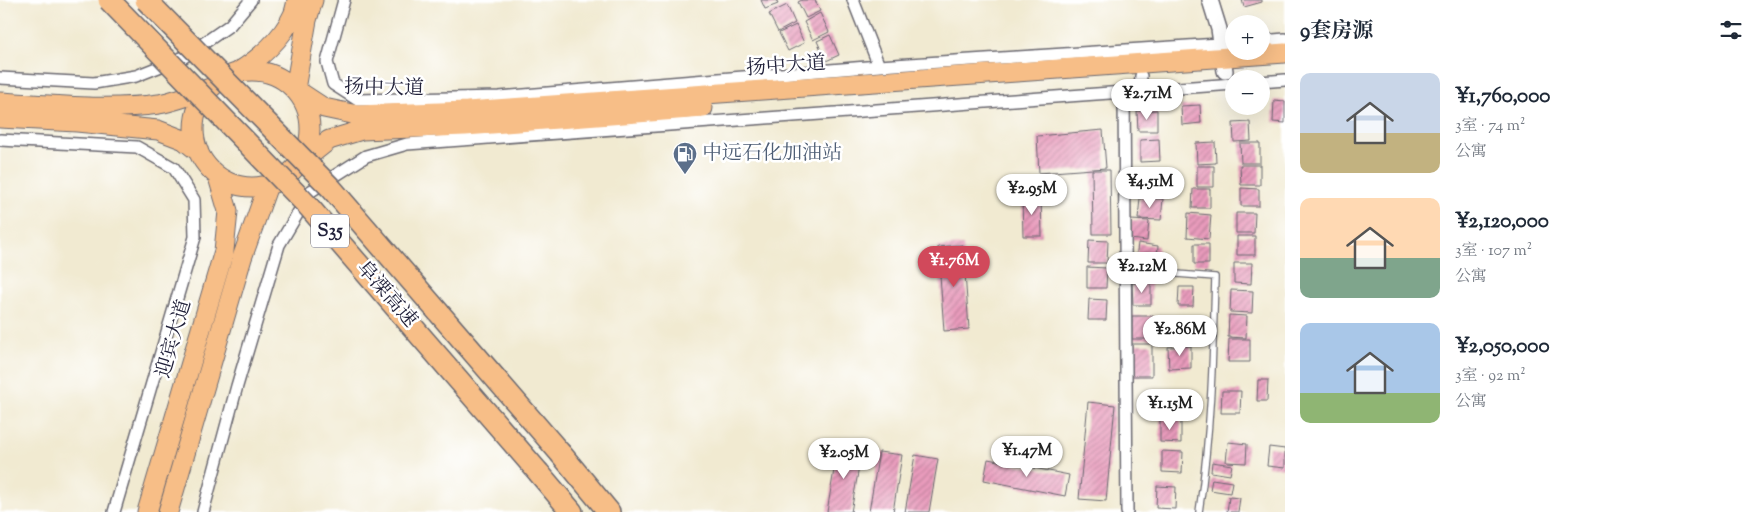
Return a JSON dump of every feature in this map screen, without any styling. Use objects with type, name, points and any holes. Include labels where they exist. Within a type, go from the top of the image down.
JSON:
[{"type":"highway","name":"阜溧高速","points":[[109,0],[309,207],[572,512]]},
{"type":"highway","name":"阜溧高速","points":[[146,0],[330,188],[561,454],[608,512]]},
{"type":"main road","points":[[238,72],[254,70],[269,73],[283,79],[295,89],[306,106],[310,125],[308,145],[300,163],[286,177],[268,185],[248,187],[232,184],[218,177],[207,166],[199,152],[194,136],[195,118],[200,102],[210,88],[223,78],[253,63],[278,38],[293,15],[297,0]]},
{"type":"main road","points":[[295,89],[307,20],[313,0]]},
{"type":"main road","name":"扬中大道","points":[[1270,55],[1285,53]]},
{"type":"main road","name":"扬中大道","points":[[300,163],[329,140],[362,130],[465,126],[1141,76],[1228,60]]},
{"type":"main road","name":"扬中大道","points":[[295,89],[324,108],[357,115],[467,111],[1228,60],[1285,66]]},
{"type":"main road","points":[[0,102],[78,106],[160,104],[210,88]]},
{"type":"main road","points":[[0,118],[77,122],[158,130],[184,140],[199,152]]},
{"type":"main road","name":"迎宾大道","points":[[147,512],[224,251],[228,212],[218,177]]},
{"type":"main road","name":"迎宾大道","points":[[168,512],[242,258],[268,185]]},
{"type":"street","points":[[0,78],[94,83],[136,76],[184,57],[230,25],[250,0]]},
{"type":"street","points":[[344,0],[327,62],[333,84],[358,100],[499,97],[879,66],[1228,60]]},
{"type":"street","points":[[853,0],[879,66]]},
{"type":"street","points":[[1210,0],[1225,50]]},
{"type":"street","points":[[1270,41],[1285,40]]},
{"type":"street","points":[[1124,92],[1228,60]]},
{"type":"street","points":[[203,512],[237,386],[279,245],[312,191],[366,156],[407,144],[1124,92],[1140,90],[1141,76]]},
{"type":"street","points":[[1270,81],[1285,80]]},
{"type":"street","points":[[1124,92],[1127,512]]},
{"type":"street","points":[[0,140],[137,147],[174,168],[194,200],[194,237],[114,512]]},
{"type":"lane","points":[[1126,270],[1215,277],[1212,383],[1205,476],[1199,512]]},
{"type":"building","points":[[761,0],[776,0],[778,4],[765,9]]},
{"type":"building","points":[[802,0],[815,0],[820,11],[806,18],[798,2]]},
{"type":"building","points":[[1242,0],[1262,0],[1262,2],[1244,7]]},
{"type":"building","points":[[787,5],[795,23],[778,32],[769,14]]},
{"type":"building","points":[[820,13],[829,32],[813,40],[804,22]]},
{"type":"building","points":[[796,25],[804,43],[788,51],[779,33]]},
{"type":"building","points":[[830,35],[839,55],[826,61],[817,41]]},
{"type":"building","points":[[1274,100],[1285,101],[1285,123],[1273,122]]},
{"type":"building","points":[[1200,105],[1201,123],[1182,125],[1181,106]]},
{"type":"building","points":[[1157,110],[1157,131],[1138,131],[1137,111]]},
{"type":"building","points":[[1250,122],[1251,141],[1234,142],[1233,123]]},
{"type":"building","points":[[1103,130],[1106,168],[1039,173],[1037,136]]},
{"type":"building","points":[[1159,139],[1160,161],[1140,162],[1140,140]]},
{"type":"building","points":[[1215,142],[1216,163],[1197,164],[1196,143]]},
{"type":"building","points":[[1240,143],[1260,143],[1260,163],[1241,163]]},
{"type":"building","points":[[1240,165],[1260,165],[1260,185],[1241,185]]},
{"type":"building","points":[[1197,166],[1214,166],[1214,187],[1197,187]]},
{"type":"building","points":[[1092,170],[1110,170],[1111,234],[1093,234]]},
{"type":"building","points":[[1136,173],[1153,175],[1150,196],[1134,194]]},
{"type":"building","points":[[1241,188],[1259,189],[1259,206],[1241,206]]},
{"type":"building","points":[[1193,189],[1210,189],[1210,208],[1192,208]]},
{"type":"building","points":[[1022,196],[1041,196],[1042,236],[1023,236]]},
{"type":"building","points":[[1140,198],[1163,199],[1161,220],[1138,219]]},
{"type":"building","points":[[1188,213],[1211,215],[1209,239],[1187,237]]},
{"type":"building","points":[[1236,213],[1255,213],[1254,233],[1236,233]]},
{"type":"building","points":[[1131,220],[1149,221],[1147,241],[1130,239]]},
{"type":"building","points":[[1237,236],[1255,236],[1255,255],[1237,255]]},
{"type":"building","points":[[1089,240],[1108,241],[1107,263],[1088,263]]},
{"type":"building","points":[[1138,243],[1158,246],[1156,270],[1135,267]]},
{"type":"building","points":[[1194,244],[1209,244],[1209,264],[1194,264]]},
{"type":"building","points":[[963,245],[969,329],[944,331],[938,247]]},
{"type":"building","points":[[1234,263],[1252,263],[1251,284],[1234,283]]},
{"type":"building","points":[[1087,267],[1107,268],[1106,288],[1087,288]]},
{"type":"building","points":[[1132,283],[1151,283],[1151,305],[1133,305]]},
{"type":"building","points":[[1179,287],[1194,287],[1193,306],[1178,306]]},
{"type":"building","points":[[1231,290],[1253,291],[1252,313],[1230,312]]},
{"type":"building","points":[[1089,299],[1107,300],[1106,320],[1088,320]]},
{"type":"building","points":[[1229,315],[1247,316],[1246,338],[1228,337]]},
{"type":"building","points":[[1132,316],[1153,316],[1153,339],[1132,339]]},
{"type":"building","points":[[1168,320],[1185,320],[1185,341],[1168,340]]},
{"type":"building","points":[[1229,339],[1250,339],[1250,362],[1228,362]]},
{"type":"building","points":[[1130,344],[1152,344],[1152,376],[1130,376]]},
{"type":"building","points":[[1191,346],[1191,368],[1169,369],[1168,347]]},
{"type":"building","points":[[1258,380],[1268,380],[1267,401],[1257,401]]},
{"type":"building","points":[[1222,391],[1241,391],[1240,413],[1221,413]]},
{"type":"building","points":[[1161,393],[1181,394],[1180,416],[1161,415]]},
{"type":"building","points":[[1088,402],[1115,405],[1106,501],[1079,499]]},
{"type":"building","points":[[1160,419],[1181,420],[1181,443],[1160,442]]},
{"type":"building","points":[[1228,442],[1247,444],[1246,463],[1226,462]]},
{"type":"building","points":[[838,446],[862,450],[851,512],[827,512]]},
{"type":"building","points":[[1269,447],[1285,449],[1285,468],[1267,466]]},
{"type":"building","points":[[1162,451],[1183,452],[1182,473],[1162,472]]},
{"type":"building","points":[[879,452],[902,455],[893,512],[869,512]]},
{"type":"building","points":[[915,455],[938,459],[929,512],[905,512]]},
{"type":"building","points":[[988,459],[1069,475],[1065,496],[984,480]]},
{"type":"building","points":[[1212,462],[1232,465],[1230,475],[1211,472]]},
{"type":"building","points":[[1212,479],[1232,482],[1230,493],[1210,490]]},
{"type":"building","points":[[1157,486],[1176,487],[1175,509],[1156,508]]},
{"type":"building","points":[[1229,497],[1240,498],[1238,512],[1227,512]]},
{"type":"place","name":"中远石化加油站","points":[[685,175]]}]
